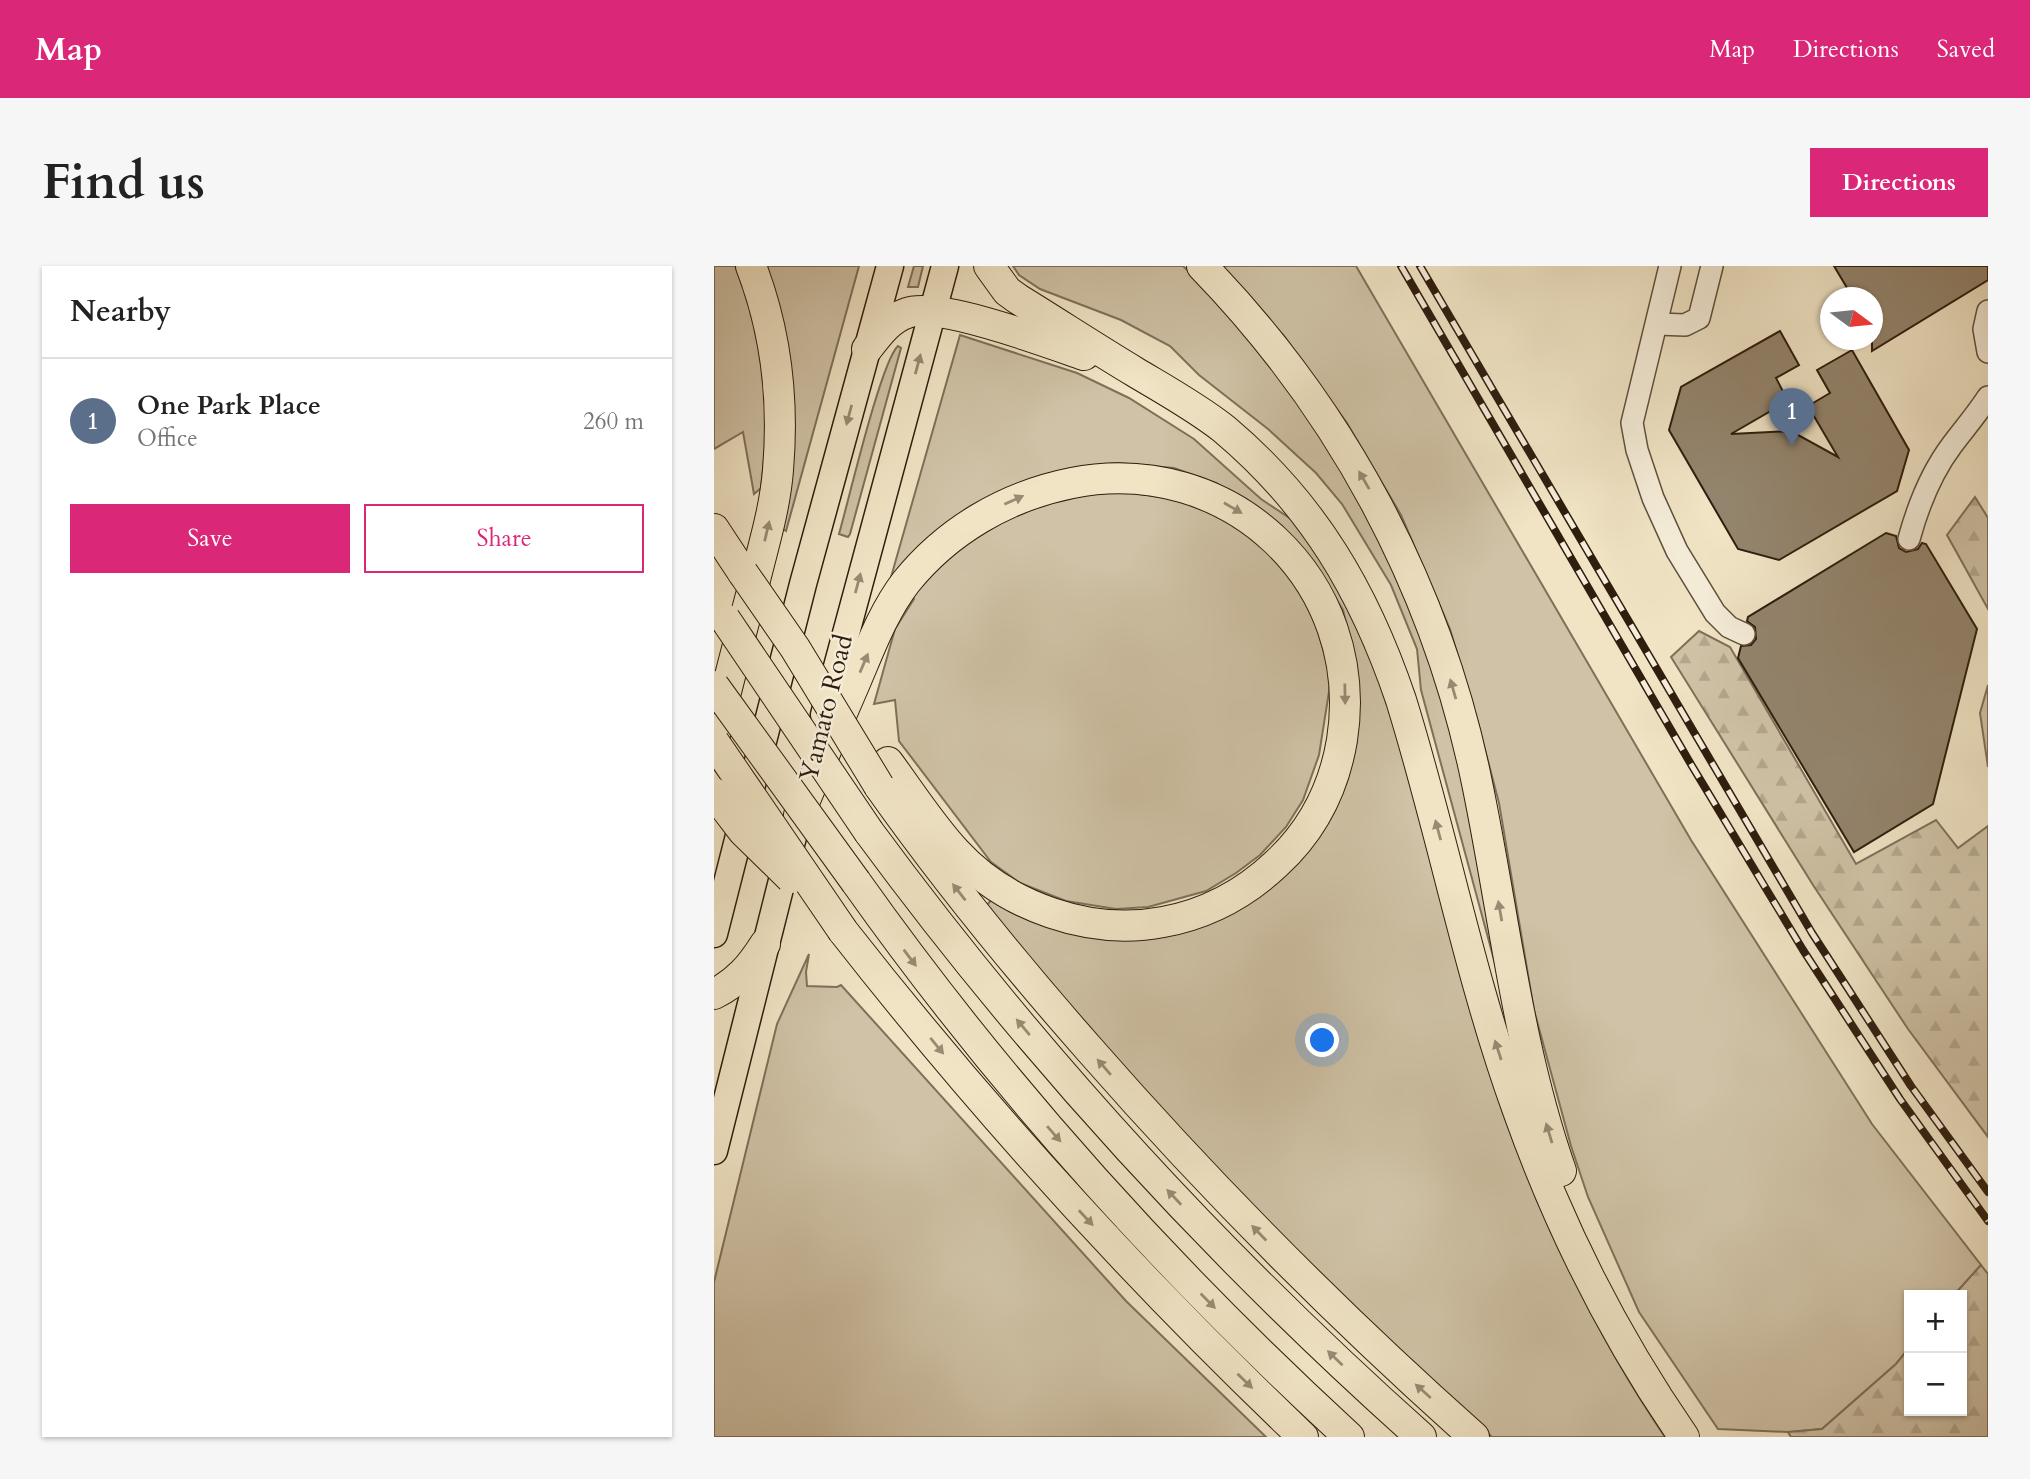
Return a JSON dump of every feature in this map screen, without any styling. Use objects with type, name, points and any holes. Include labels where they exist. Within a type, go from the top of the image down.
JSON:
[{"type":"highway","points":[[751,266],[766,315],[777,368],[780,414],[778,471],[775,499],[714,740],[843,930],[967,1083],[1060,1190],[1204,1341],[1303,1437]]},
{"type":"highway","points":[[989,266],[1007,291],[1018,299],[1212,420],[1265,467],[1307,514],[1355,589],[1380,643],[1401,700],[1495,1038],[1529,1139],[1560,1215],[1601,1301],[1633,1359],[1678,1429]]},
{"type":"highway","points":[[1202,266],[1256,324],[1327,419],[1386,521],[1421,598],[1450,678],[1469,748],[1523,1036],[1543,1114],[1583,1227],[1641,1342],[1678,1429]]},
{"type":"highway","points":[[867,349],[895,319],[916,310],[933,310],[1049,342],[1134,372]]},
{"type":"highway","points":[[799,816],[878,629],[901,589],[929,557],[961,530],[995,509],[1042,489],[1085,480],[1136,479],[1192,490],[1224,503],[1269,533],[1293,558],[1323,604],[1338,642],[1345,681],[1344,727],[1336,769],[1320,808],[1297,843],[1262,876],[1226,901],[1186,916],[1139,925],[1093,923],[1052,913],[1016,897],[980,874],[955,852],[884,774]]},
{"type":"highway","points":[[714,529],[884,774],[936,862],[1025,975],[1162,1131],[1309,1283],[1474,1437]]},
{"type":"highway","points":[[720,611],[869,832],[999,997],[1145,1166],[1292,1317],[1421,1437]]},
{"type":"highway","points":[[714,686],[936,990],[1090,1176],[1235,1329],[1349,1437]]},
{"type":"highway","points":[[714,793],[743,831],[843,930]]},
{"type":"highway","points":[[714,994],[737,981],[765,944]]},
{"type":"main road","name":"Yamato Road","points":[[714,934],[803,584],[890,266]]},
{"type":"main road","name":"Yamato Road","points":[[714,1152],[854,597],[945,266]]},
{"type":"lane","points":[[1670,266],[1632,423],[1637,450],[1653,498],[1677,551],[1716,613],[1729,627],[1744,634]]},
{"type":"lane","points":[[1657,324],[1685,325],[1699,318],[1712,266]]},
{"type":"lane","points":[[1988,311],[1984,329],[1988,352]]},
{"type":"lane","points":[[1909,540],[1931,477],[1988,397]]},
{"type":"green space","points":[[714,266],[735,266],[748,302],[762,360],[767,399],[766,435],[761,488],[754,494],[743,432],[714,449]]},
{"type":"green space","points":[[763,266],[859,266],[786,531],[781,528]]},
{"type":"green space","points":[[914,266],[923,266],[918,287],[908,287]]},
{"type":"green space","points":[[1013,266],[1183,266],[1202,284],[1276,371],[1346,471],[1388,555],[1425,647],[1457,750],[1497,971],[1421,690],[1417,649],[1391,585],[1342,504],[1316,473],[1268,429],[1199,375],[1170,346],[1121,320],[1040,289],[1019,275]]},
{"type":"green space","points":[[1221,266],[1356,266],[1691,840],[1872,1124],[1981,1265],[1958,1290],[1904,1290],[1904,1354],[1822,1429],[1788,1432],[1718,1429],[1639,1312],[1588,1197],[1571,1146],[1534,1010],[1499,803],[1450,629],[1401,515],[1347,423],[1284,336]]},
{"type":"green space","points":[[960,335],[1077,373],[1129,398],[1194,439],[1261,499],[1294,521],[1333,576],[1380,679],[1536,1198],[1595,1320],[1628,1380],[1665,1437],[1492,1437],[1246,1205],[1062,1003],[985,907],[994,897],[1031,919],[1247,904],[1356,720],[1358,673],[1343,610],[1311,558],[1282,526],[1261,510],[1216,483],[1174,468],[1117,463],[1074,469],[891,577]]},
{"type":"green space","points":[[898,346],[901,348],[848,537],[839,534],[857,465],[883,377]]},
{"type":"green space","points":[[1113,490],[1188,501],[1234,523],[1288,569],[1313,611],[1331,679],[1319,755],[1303,800],[1286,827],[1260,855],[1206,891],[1148,907],[1116,909],[1066,901],[1020,883],[991,862],[899,741],[895,700],[874,704],[895,629],[914,599],[911,593],[945,561],[982,532],[1019,511]]},
{"type":"green space","points":[[1975,497],[1988,518],[1988,609],[1947,535]]},
{"type":"green space","points":[[1699,631],[1730,647],[1856,864],[1936,820],[1958,848],[1988,826],[1988,1137],[1908,1029],[1813,885],[1671,657]]},
{"type":"green space","points":[[1988,685],[1988,767],[1980,713]]},
{"type":"green space","points":[[809,954],[807,986],[841,985],[1126,1301],[1266,1437],[714,1437],[714,1282],[777,1024]]},
{"type":"green space","points":[[1981,1265],[1988,1274],[1988,1437],[1791,1437],[1788,1432],[1822,1429],[1904,1354],[1904,1416],[1967,1416],[1967,1290],[1958,1290]]},
{"type":"building","points":[[1834,266],[1988,266],[1988,280],[1883,344],[1883,287],[1846,287]]},
{"type":"building","points":[[1780,331],[1799,365],[1776,378],[1788,401],[1731,434],[1791,431],[1838,457],[1808,406],[1830,393],[1817,370],[1852,350],[1909,450],[1897,491],[1779,560],[1738,549],[1669,430],[1681,387]]},
{"type":"building","points":[[1886,533],[1896,536],[1899,548],[1906,552],[1918,549],[1922,543],[1926,544],[1977,629],[1933,804],[1854,852],[1738,658],[1741,646],[1751,645],[1756,639],[1755,627],[1747,621],[1748,617]]},
{"type":"railway","points":[[1401,266],[1692,766],[1803,950],[1900,1099],[1988,1221]]},
{"type":"railway","points":[[1420,266],[1812,933],[1911,1086],[1988,1192]]},
{"type":"place","name":"One Park Place","points":[[1792,446]]}]
